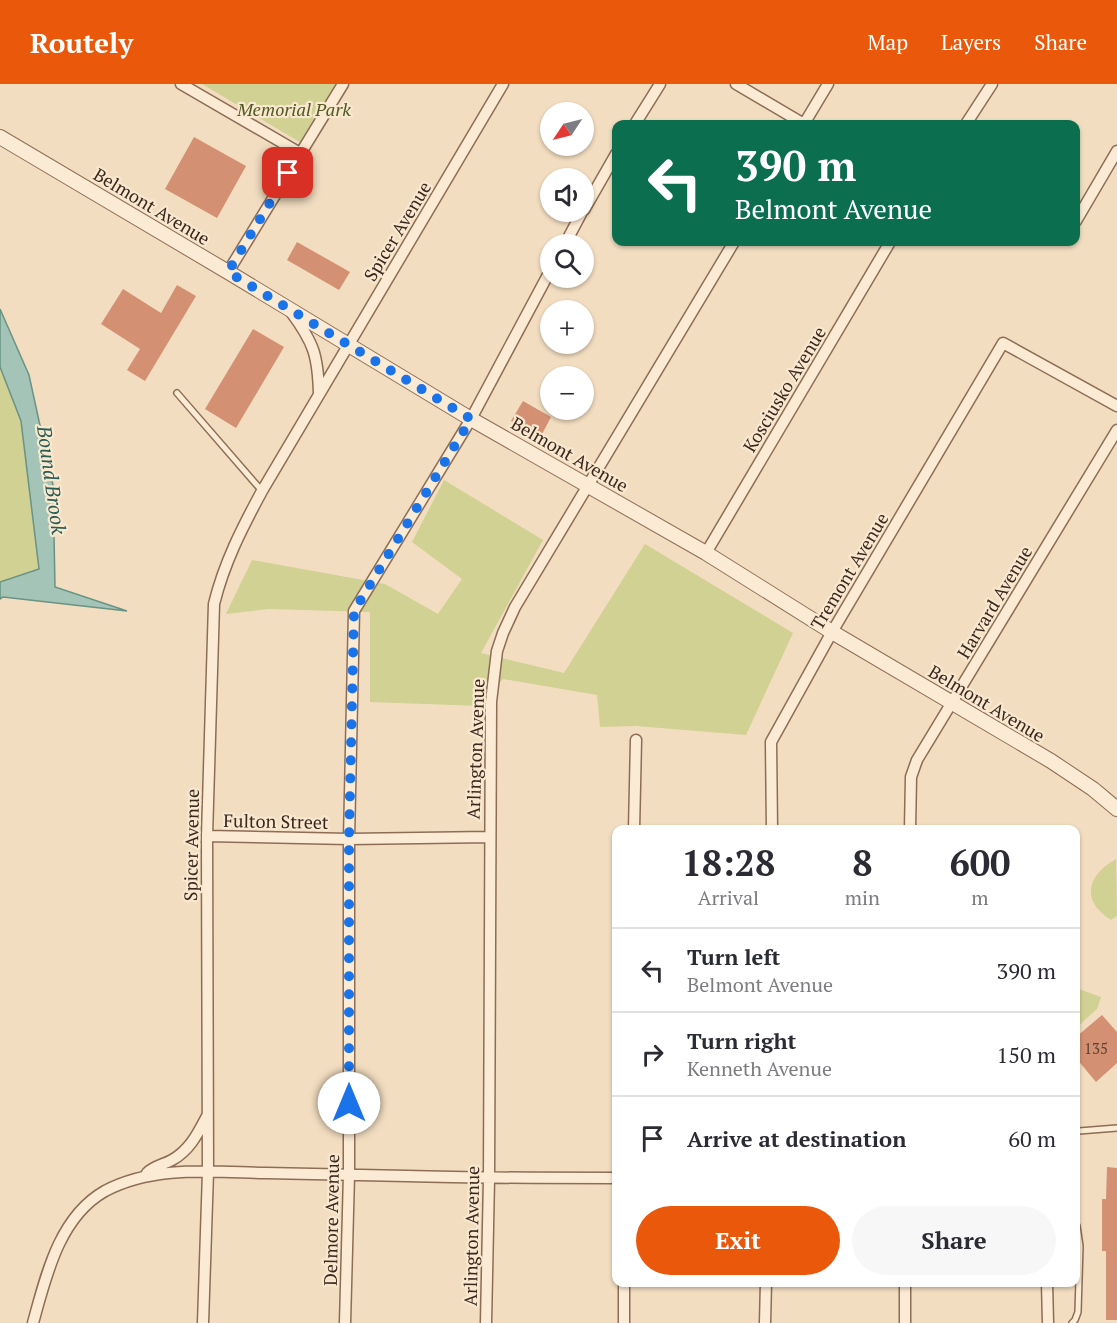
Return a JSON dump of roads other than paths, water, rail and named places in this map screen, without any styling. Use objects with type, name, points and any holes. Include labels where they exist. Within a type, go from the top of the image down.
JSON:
[{"type":"street","points":[[181,84],[300,153]]},
{"type":"street","points":[[228,272],[343,84]]},
{"type":"street","name":"Spicer Avenue","points":[[203,1323],[208,1172],[207,836],[214,604],[232,546],[262,490],[503,84]]},
{"type":"street","points":[[638,120],[660,84]]},
{"type":"street","points":[[736,84],[797,120]]},
{"type":"street","points":[[806,120],[828,84]]},
{"type":"street","points":[[969,120],[992,84]]},
{"type":"street","name":"Belmont Avenue","points":[[0,137],[471,419],[706,553],[832,632],[1051,761],[1093,789],[1117,809]]},
{"type":"street","points":[[1080,214],[1117,151]]},
{"type":"street","points":[[594,192],[612,161]]},
{"type":"street","name":"Arlington Avenue","points":[[486,1323],[489,1179],[491,702],[497,651],[515,607],[732,246]]},
{"type":"street","name":"Kosciusko Avenue","points":[[706,553],[888,246]]},
{"type":"street","name":"Delmore Avenue","points":[[345,1323],[349,1174],[349,839],[354,611],[471,419],[541,288]]},
{"type":"street","points":[[287,307],[314,347],[318,365],[319,394]]},
{"type":"street","name":"Tremont Avenue","points":[[772,825],[771,742],[832,632],[1003,344],[1117,406]]},
{"type":"street","name":"Harvard Avenue","points":[[910,825],[911,777],[917,760],[1117,430]]},
{"type":"street","points":[[634,825],[636,740]]},
{"type":"street","name":"Fulton Street","points":[[207,836],[349,839],[489,837]]},
{"type":"street","points":[[144,1176],[154,1167],[175,1159],[186,1150],[196,1137],[208,1113]]},
{"type":"street","points":[[33,1323],[43,1285],[68,1226],[79,1212],[105,1191],[144,1176],[160,1173],[208,1172],[489,1179],[612,1178]]},
{"type":"street","points":[[624,1287],[624,1323]]},
{"type":"street","points":[[765,1323],[766,1287]]},
{"type":"street","points":[[905,1287],[905,1323]]},
{"type":"street","points":[[1047,1287],[1048,1323]]},
{"type":"lane","points":[[177,393],[262,490]]},
{"type":"lane","points":[[1080,1131],[1117,1128]]},
{"type":"lane","points":[[1072,1323],[1078,1312],[1079,1287]]},
{"type":"park label","name":"Memorial Park","points":[[294,109]]},
{"type":"water label","name":"Bound Brook","points":[[52,480]]}]
